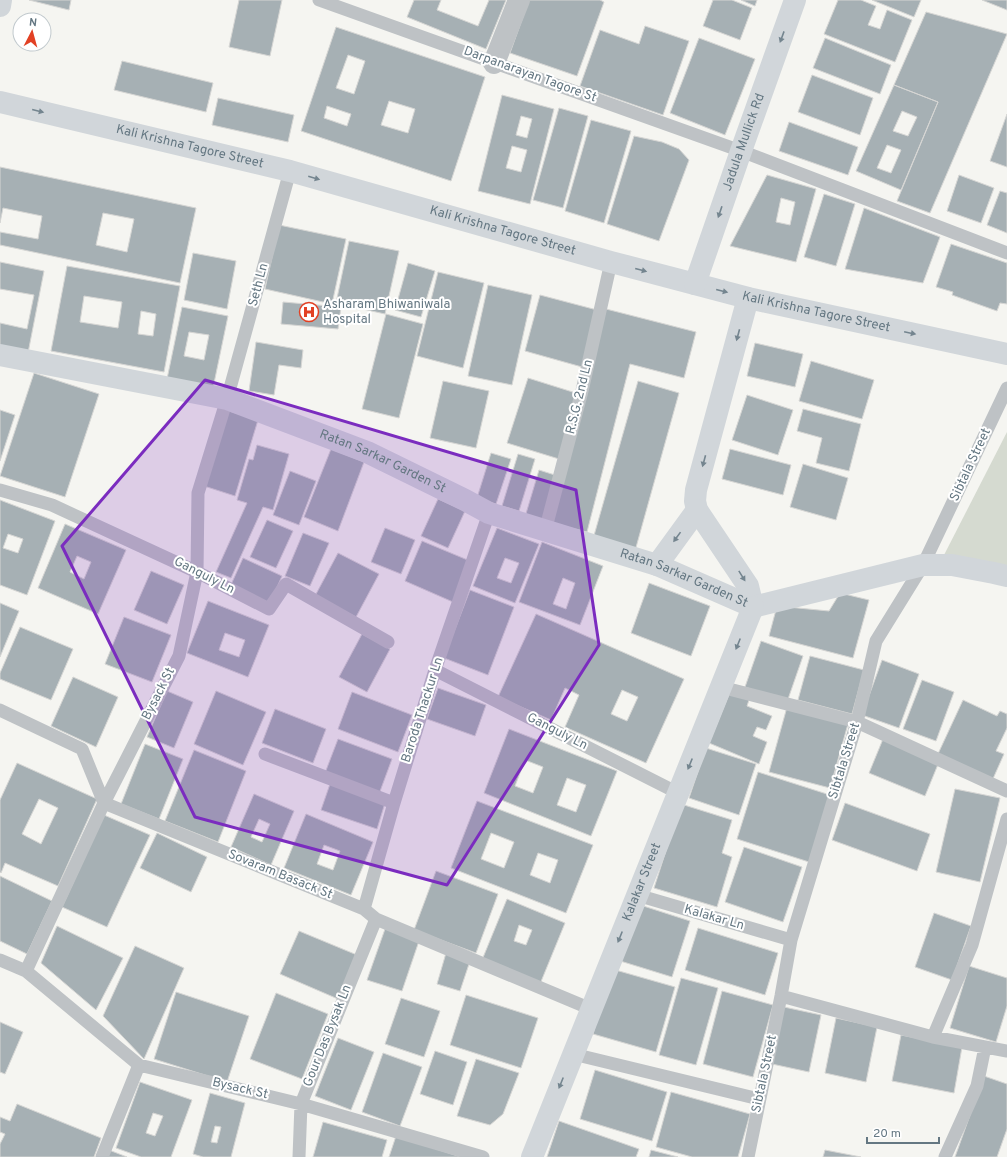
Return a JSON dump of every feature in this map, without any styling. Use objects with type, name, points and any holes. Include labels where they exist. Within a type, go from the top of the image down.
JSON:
[{"type":"main road","points":[[0,6],[1,0]]},
{"type":"main road","name":"Jadula Mullick Rd","points":[[695,284],[795,0]]},
{"type":"main road","name":"Kali Krishna Tagore Street","points":[[0,102],[290,171],[611,262],[748,298],[1007,354]]},
{"type":"main road","points":[[748,298],[696,490],[695,501],[697,510],[748,586],[752,607],[923,565],[952,565],[1007,576]]},
{"type":"main road","name":"Ratan Sarkar Garden St","points":[[0,355],[227,399],[367,452],[489,513],[657,564],[752,607]]},
{"type":"main road","points":[[657,564],[697,510]]},
{"type":"main road","name":"Kalakar Street","points":[[532,1157],[752,607]]},
{"type":"street","points":[[494,62],[519,0]]},
{"type":"lane","name":"Darpanarayan Tagore St","points":[[319,0],[741,151],[1007,253]]},
{"type":"lane","name":"Seth Ln","points":[[227,399],[290,171]]},
{"type":"lane","name":"R.S.G. 2nd Ln","points":[[545,531],[582,391],[611,262]]},
{"type":"lane","name":"Sibtala Street","points":[[748,1157],[791,940],[857,722],[876,641],[923,565],[1007,388]]},
{"type":"lane","name":"Bysack St","points":[[26,971],[104,803],[179,656],[197,572],[198,493],[227,399]]},
{"type":"lane","name":"Ganguly Ln","points":[[0,490],[52,504],[197,572],[269,609],[286,584],[388,642]]},
{"type":"lane","name":"Baroda Thackur Ln","points":[[364,909],[394,803],[435,670],[489,513]]},
{"type":"lane","name":"Ganguly Ln","points":[[435,670],[678,793]]},
{"type":"lane","points":[[721,687],[857,722],[1007,791]]},
{"type":"lane","points":[[0,710],[82,749],[104,803]]},
{"type":"lane","points":[[264,754],[394,803]]},
{"type":"lane","name":"Sovaram Basack St","points":[[104,803],[364,909],[376,919],[591,1009]]},
{"type":"lane","points":[[932,1037],[972,945],[1007,819]]},
{"type":"lane","name":"Kalakar Ln","points":[[637,895],[791,940]]},
{"type":"lane","name":"Gour Das Bysak Ln","points":[[298,1157],[301,1104],[376,919]]},
{"type":"lane","name":"Bysack St","points":[[0,960],[26,971],[139,1065],[301,1104],[483,1157]]},
{"type":"lane","points":[[781,996],[932,1037],[1007,1051]]},
{"type":"lane","points":[[945,1157],[977,1086],[985,1047]]},
{"type":"lane","points":[[573,1054],[759,1099]]},
{"type":"lane","points":[[102,1157],[139,1065]]},
{"type":"highlighted area","points":[[205,380],[576,490],[599,645],[447,885],[195,817],[62,546]]},
{"type":"shaded area","points":[[1007,432],[1007,586],[943,557]]},
{"type":"building","points":[[29,0],[71,0],[69,10]]},
{"type":"building","points":[[239,0],[282,0],[270,56],[229,47]]},
{"type":"building","points":[[414,0],[441,0],[437,10],[478,26],[489,0],[506,0],[486,49],[407,17]]},
{"type":"building","points":[[529,0],[600,0],[604,2],[577,76],[510,53]]},
{"type":"building","points":[[713,0],[732,0],[752,8],[740,40],[703,26]]},
{"type":"building","points":[[741,0],[757,0],[755,6]]},
{"type":"building","points":[[838,0],[861,0],[876,6],[868,25],[880,29],[887,10],[912,20],[895,62],[824,34]]},
{"type":"building","points":[[872,0],[921,0],[914,17]]},
{"type":"building","points":[[982,0],[1007,0],[1007,10]]},
{"type":"building","points":[[926,12],[1007,34],[930,213],[897,201],[938,102],[894,85]]},
{"type":"building","points":[[645,26],[689,41],[663,115],[580,86],[600,30],[639,44]]},
{"type":"building","points":[[336,27],[485,77],[451,181],[301,131]],"holes":[[[348,55],[365,61],[354,94],[336,88]],[[389,101],[415,109],[408,133],[381,125]],[[327,106],[351,114],[347,126],[324,118]]]},
{"type":"building","points":[[699,38],[755,59],[725,135],[670,113]]},
{"type":"building","points":[[825,38],[891,65],[880,94],[813,68]]},
{"type":"building","points":[[122,61],[213,83],[206,112],[114,90]]},
{"type":"building","points":[[812,75],[873,98],[860,135],[798,112]]},
{"type":"building","points":[[894,85],[938,102],[901,190],[856,171]],"holes":[[[902,111],[917,117],[908,136],[893,131]],[[887,145],[901,150],[891,173],[877,168]]]},
{"type":"building","points":[[502,95],[554,109],[530,204],[478,191]],"holes":[[[521,116],[532,119],[527,138],[516,135]],[[512,146],[527,150],[521,172],[506,168]]]},
{"type":"building","points":[[218,98],[294,115],[288,142],[212,125]]},
{"type":"building","points":[[559,108],[588,116],[563,208],[533,200]]},
{"type":"building","points":[[1007,114],[1007,167],[990,161]]},
{"type":"building","points":[[591,120],[631,131],[604,223],[565,211]]},
{"type":"building","points":[[789,122],[858,147],[848,175],[779,151]]},
{"type":"building","points":[[634,136],[662,142],[679,149],[689,160],[659,241],[607,224]]},
{"type":"building","points":[[0,167],[196,208],[180,283],[0,245],[0,232],[38,239],[42,216],[3,208],[0,223]],"holes":[[[103,213],[134,219],[127,252],[96,245]]]},
{"type":"building","points":[[767,175],[816,189],[796,262],[730,246]],"holes":[[[781,198],[795,202],[790,225],[776,222]]]},
{"type":"building","points":[[959,175],[994,188],[981,223],[947,211]]},
{"type":"building","points":[[1000,191],[1007,193],[1007,233],[987,225]]},
{"type":"building","points":[[824,194],[855,204],[836,266],[804,257]]},
{"type":"building","points":[[864,208],[940,237],[923,283],[845,269]]},
{"type":"building","points":[[279,225],[346,239],[332,304],[265,289]]},
{"type":"building","points":[[349,241],[399,251],[385,314],[336,303]]},
{"type":"building","points":[[951,244],[1007,263],[1007,304],[1000,303],[997,311],[952,295],[953,292],[936,287]]},
{"type":"building","points":[[193,253],[236,261],[227,309],[184,300]]},
{"type":"building","points":[[0,262],[44,271],[28,353],[0,348],[0,323],[27,329],[34,295],[0,289]]},
{"type":"building","points":[[408,263],[435,271],[421,317],[395,310]]},
{"type":"building","points":[[67,266],[180,286],[164,372],[51,351]],"holes":[[[84,296],[122,302],[118,328],[80,322]],[[141,311],[156,314],[153,336],[138,334]]]},
{"type":"building","points":[[438,272],[484,283],[463,368],[417,356]]},
{"type":"building","points":[[488,285],[532,295],[512,385],[468,376]]},
{"type":"building","points":[[540,295],[597,310],[582,367],[525,351]]},
{"type":"building","points":[[283,302],[341,307],[338,329],[281,324]]},
{"type":"building","points":[[182,307],[228,316],[213,388],[167,379]],"holes":[[[189,332],[209,335],[204,360],[184,356]]]},
{"type":"building","points":[[606,309],[696,332],[684,378],[630,364],[587,532],[552,523]]},
{"type":"building","points":[[386,314],[423,324],[399,418],[362,409]]},
{"type":"building","points":[[256,342],[303,350],[301,368],[279,365],[274,395],[249,391]]},
{"type":"building","points":[[755,343],[803,354],[795,387],[747,376]]},
{"type":"building","points":[[811,361],[874,380],[862,419],[799,401]]},
{"type":"building","points":[[34,373],[99,394],[65,497],[0,476]]},
{"type":"building","points":[[528,378],[579,394],[559,459],[507,443]]},
{"type":"building","points":[[443,381],[489,391],[476,448],[430,438]]},
{"type":"building","points":[[638,381],[679,393],[635,551],[593,539]]},
{"type":"building","points":[[747,395],[793,410],[778,455],[732,440]]},
{"type":"building","points":[[803,409],[861,424],[849,471],[816,463],[822,438],[797,431]]},
{"type":"building","points":[[0,410],[15,415],[0,461]]},
{"type":"building","points":[[226,410],[258,420],[235,496],[204,486]]},
{"type":"building","points":[[257,445],[289,454],[273,510],[263,507],[231,578],[216,572],[247,503],[237,500],[249,459],[253,460]]},
{"type":"building","points":[[331,449],[364,462],[338,531],[304,517]]},
{"type":"building","points":[[730,449],[791,465],[783,495],[722,479]]},
{"type":"building","points":[[491,453],[511,459],[496,504],[477,498]]},
{"type":"building","points":[[518,454],[535,459],[519,511],[502,506]]},
{"type":"building","points":[[803,464],[848,478],[836,520],[790,507]]},
{"type":"building","points":[[539,470],[558,476],[544,522],[525,517]]},
{"type":"building","points":[[290,471],[316,481],[299,525],[273,515]]},
{"type":"building","points":[[438,499],[465,511],[448,548],[421,536]]},
{"type":"building","points":[[0,500],[55,521],[27,595],[0,585]],"holes":[[[8,534],[23,539],[18,553],[3,548]]]},
{"type":"building","points":[[267,520],[293,531],[276,568],[250,557]]},
{"type":"building","points":[[65,524],[126,550],[98,614],[38,588]],"holes":[[[77,556],[91,562],[84,579],[70,572]]]},
{"type":"building","points":[[385,528],[415,540],[401,574],[371,562]]},
{"type":"building","points":[[497,528],[539,544],[515,603],[473,586]],"holes":[[[505,558],[519,563],[511,583],[497,578]]]},
{"type":"building","points":[[303,533],[329,543],[310,586],[285,576]]},
{"type":"building","points":[[422,541],[470,561],[453,602],[405,581]]},
{"type":"building","points":[[542,542],[603,566],[580,625],[519,602]],"holes":[[[563,578],[575,583],[566,609],[553,604]]]},
{"type":"building","points":[[338,553],[379,574],[356,617],[315,596]]},
{"type":"building","points":[[243,558],[282,576],[269,605],[230,587]]},
{"type":"building","points":[[151,571],[184,585],[167,624],[134,610]]},
{"type":"building","points":[[649,583],[710,606],[691,656],[631,633]]},
{"type":"building","points":[[470,590],[514,607],[488,675],[444,658]]},
{"type":"building","points":[[840,593],[869,600],[853,658],[769,636],[777,606],[829,611]]},
{"type":"building","points":[[208,601],[269,625],[248,677],[187,653]],"holes":[[[225,633],[245,640],[239,657],[219,650]]]},
{"type":"building","points":[[0,603],[19,611],[0,657]]},
{"type":"building","points":[[536,614],[684,679],[646,763],[565,727],[579,695],[565,688],[551,720],[498,697]],"holes":[[[622,690],[638,697],[627,721],[611,714]]]},
{"type":"building","points":[[124,617],[171,635],[152,682],[105,664]]},
{"type":"building","points":[[20,627],[73,649],[51,700],[0,679],[0,673]]},
{"type":"building","points":[[362,634],[390,649],[367,692],[339,677]]},
{"type":"building","points":[[761,641],[803,656],[787,702],[745,687]]},
{"type":"building","points":[[810,656],[864,670],[852,714],[798,700]]},
{"type":"building","points":[[882,660],[919,674],[899,728],[862,715]]},
{"type":"building","points":[[73,677],[118,697],[96,747],[51,726]]},
{"type":"building","points":[[922,680],[954,692],[936,741],[903,729]]},
{"type":"building","points":[[438,688],[486,705],[475,736],[427,719]]},
{"type":"building","points":[[167,691],[193,702],[174,748],[147,737]]},
{"type":"building","points":[[216,691],[266,712],[243,765],[194,744]]},
{"type":"building","points":[[352,692],[412,715],[398,752],[338,729]]},
{"type":"building","points":[[730,692],[749,700],[747,706],[772,716],[766,730],[757,727],[753,736],[767,742],[759,764],[709,743]]},
{"type":"building","points":[[963,700],[997,716],[1000,711],[1007,714],[1007,728],[996,751],[1004,754],[992,781],[937,756]]},
{"type":"building","points":[[787,707],[848,724],[830,788],[769,772]]},
{"type":"building","points":[[275,709],[326,729],[313,763],[262,743]]},
{"type":"building","points":[[509,729],[617,771],[591,836],[484,793]],"holes":[[[525,760],[543,767],[533,793],[515,786]],[[567,778],[586,785],[576,812],[557,805]]]},
{"type":"building","points":[[338,739],[392,759],[379,794],[325,773]]},
{"type":"building","points":[[883,739],[939,762],[925,796],[869,773]]},
{"type":"building","points":[[145,744],[183,759],[159,819],[121,804]]},
{"type":"building","points":[[706,748],[756,764],[739,815],[689,798]]},
{"type":"building","points":[[194,750],[246,771],[218,842],[165,821]]},
{"type":"building","points":[[17,763],[97,799],[58,886],[5,863],[1,873],[0,872],[0,800]],"holes":[[[39,799],[58,808],[41,844],[22,834]]]},
{"type":"building","points":[[758,772],[830,795],[809,862],[737,839]]},
{"type":"building","points":[[330,784],[385,803],[377,829],[321,810]]},
{"type":"building","points":[[955,789],[1000,798],[980,882],[936,872]]},
{"type":"building","points":[[254,794],[294,811],[271,865],[231,847]],"holes":[[[259,819],[270,824],[262,842],[251,837]]]},
{"type":"building","points":[[477,801],[593,845],[566,913],[451,868]],"holes":[[[491,833],[514,842],[504,868],[481,859]],[[538,853],[558,860],[550,883],[530,875]]]},
{"type":"building","points":[[845,803],[930,834],[917,871],[832,840]]},
{"type":"building","points":[[681,804],[732,820],[722,853],[732,857],[717,907],[654,888]]},
{"type":"building","points":[[306,814],[373,842],[351,895],[284,868]],"holes":[[[324,845],[340,851],[333,870],[317,864]]]},
{"type":"building","points":[[104,815],[150,835],[107,927],[62,907]]},
{"type":"building","points":[[157,833],[207,857],[191,892],[140,868]]},
{"type":"building","points":[[744,847],[802,867],[783,922],[725,902]]},
{"type":"building","points":[[436,871],[498,894],[476,953],[414,930]]},
{"type":"building","points":[[0,876],[52,901],[27,954],[0,941]]},
{"type":"building","points":[[507,899],[565,923],[540,984],[482,960]],"holes":[[[519,925],[532,930],[526,945],[514,941]]]},
{"type":"building","points":[[634,903],[690,921],[672,977],[617,960]]},
{"type":"building","points":[[934,913],[971,926],[952,980],[915,967]]},
{"type":"building","points":[[57,926],[123,958],[96,1010],[41,963]]},
{"type":"building","points":[[698,928],[778,953],[765,995],[685,970]]},
{"type":"building","points":[[385,929],[419,941],[402,991],[367,980]]},
{"type":"building","points":[[299,931],[357,955],[338,999],[280,974]]},
{"type":"building","points":[[135,946],[184,968],[144,1059],[103,1016]]},
{"type":"building","points":[[446,953],[470,961],[460,991],[437,984]]},
{"type":"building","points":[[969,966],[1007,978],[1007,1006],[996,1042],[950,1028]]},
{"type":"building","points":[[612,969],[675,987],[656,1052],[593,1034]]},
{"type":"building","points":[[681,978],[718,988],[696,1065],[659,1055]]},
{"type":"building","points":[[722,991],[773,1005],[753,1077],[703,1064]]},
{"type":"building","points":[[176,992],[249,1016],[227,1082],[154,1059]]},
{"type":"building","points":[[276,993],[328,1014],[302,1079],[250,1059]]},
{"type":"building","points":[[466,995],[538,1018],[521,1068],[450,1045]]},
{"type":"building","points":[[401,998],[440,1011],[424,1057],[385,1044]]},
{"type":"building","points":[[784,1007],[821,1015],[809,1072],[772,1064]]},
{"type":"building","points":[[836,1018],[877,1027],[866,1082],[825,1073]]},
{"type":"building","points":[[0,1022],[23,1032],[5,1074],[0,1072]]},
{"type":"building","points":[[901,1035],[962,1047],[954,1093],[892,1081]]},
{"type":"building","points":[[338,1038],[374,1052],[351,1110],[315,1096]]},
{"type":"building","points":[[435,1051],[467,1062],[453,1105],[420,1094]]},
{"type":"building","points":[[383,1053],[422,1067],[400,1126],[362,1112]]},
{"type":"building","points":[[476,1059],[519,1073],[503,1114],[490,1125],[457,1116]]},
{"type":"building","points":[[595,1070],[667,1092],[652,1141],[580,1119]]},
{"type":"building","points":[[984,1076],[1007,1084],[1007,1129],[997,1157],[955,1157]]},
{"type":"building","points":[[140,1082],[192,1100],[171,1157],[141,1157],[116,1148]],"holes":[[[153,1113],[163,1116],[155,1136],[146,1133]]]},
{"type":"building","points":[[671,1092],[750,1114],[738,1157],[692,1157],[656,1147]]},
{"type":"building","points":[[210,1093],[245,1103],[231,1157],[203,1157],[193,1154]],"holes":[[[215,1126],[221,1127],[217,1143],[211,1142]]]},
{"type":"building","points":[[17,1104],[101,1138],[94,1157],[0,1157],[0,1144],[5,1134],[0,1132],[0,1117],[10,1121]]},
{"type":"building","points":[[559,1121],[639,1149],[636,1157],[547,1157]]},
{"type":"building","points":[[323,1122],[387,1140],[382,1157],[313,1157]]},
{"type":"building","points":[[396,1136],[461,1157],[389,1157]]},
{"type":"building","points":[[109,1150],[127,1157],[106,1157]]},
{"type":"building","points":[[651,1150],[678,1157],[649,1157]]},
{"type":"building","points":[[825,1150],[861,1157],[823,1157]]},
{"type":"place","name":"Asharam Bhiwaniwala Hospital","points":[[309,312]]}]
